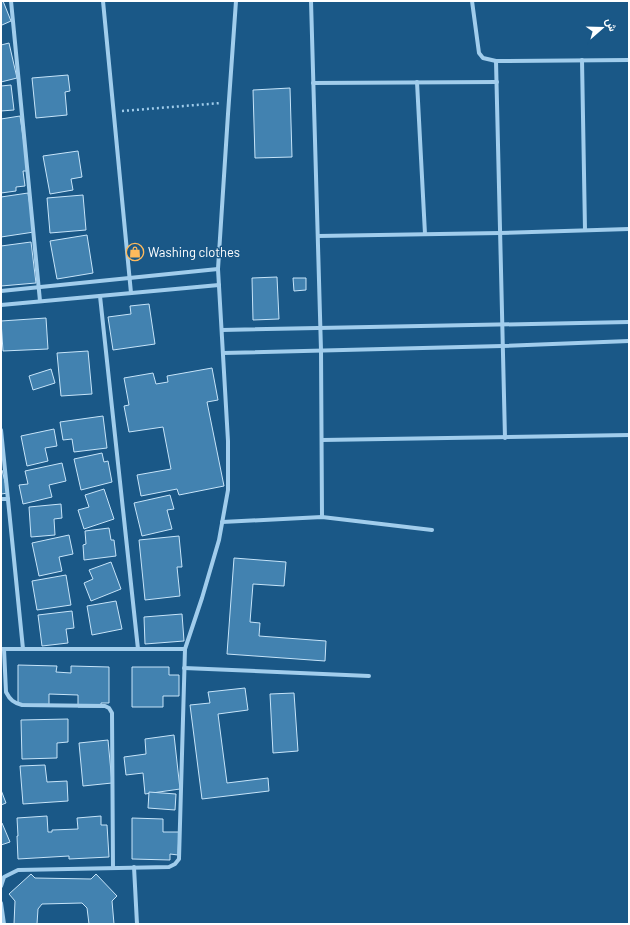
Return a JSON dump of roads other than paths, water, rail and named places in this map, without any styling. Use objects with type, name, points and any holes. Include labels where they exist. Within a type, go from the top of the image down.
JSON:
[{"type":"street","points":[[11,1],[40,301]]},
{"type":"street","points":[[103,1],[131,293]]},
{"type":"street","points":[[1,886],[4,877],[18,870],[169,867],[175,864],[179,859],[184,649],[202,598],[219,540],[228,490],[228,441],[218,269],[236,1]]},
{"type":"street","points":[[311,1],[321,350],[322,517]]},
{"type":"street","points":[[472,1],[479,53],[483,58],[496,61],[629,60]]},
{"type":"street","points":[[582,60],[585,230]]},
{"type":"street","points":[[496,61],[504,438]]},
{"type":"street","points":[[417,82],[424,234]]},
{"type":"street","points":[[313,83],[497,82]]},
{"type":"street","points":[[318,236],[629,229]]},
{"type":"street","points":[[1,291],[218,269]]},
{"type":"street","points":[[1,305],[219,285]]},
{"type":"street","points":[[100,296],[138,649]]},
{"type":"street","points":[[222,330],[629,322]]},
{"type":"street","points":[[223,353],[502,346],[629,341]]},
{"type":"street","points":[[1,430],[23,649]]},
{"type":"street","points":[[322,440],[629,435]]},
{"type":"street","points":[[1,499],[8,498]]},
{"type":"street","points":[[222,522],[322,517],[432,530]]},
{"type":"street","points":[[113,868],[112,714],[108,708],[104,706],[22,705],[15,703],[9,698],[6,692],[2,649],[184,649]]},
{"type":"street","points":[[184,668],[369,676]]},
{"type":"street","points":[[134,867],[137,924]]},
{"type":"street","points":[[1,903],[4,924]]},
{"type":"place","name":"Washing clothes","points":[[135,252]]}]
